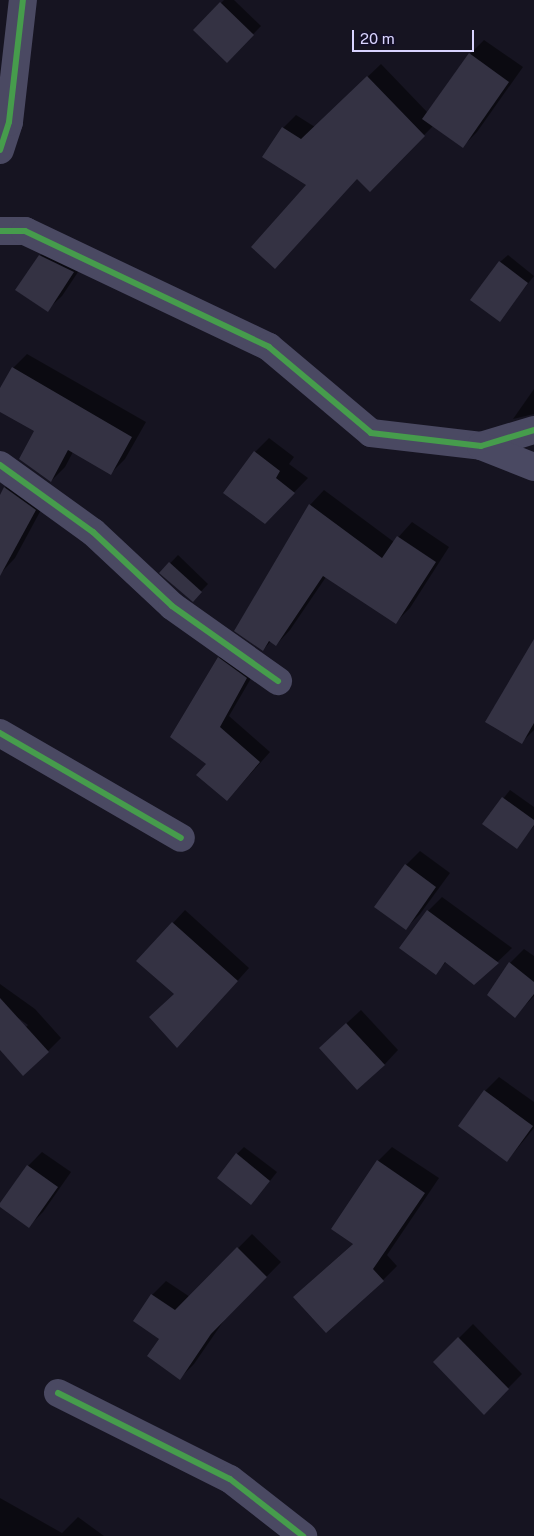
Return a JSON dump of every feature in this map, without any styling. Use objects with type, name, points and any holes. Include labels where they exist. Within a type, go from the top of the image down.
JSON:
[{"type":"street","points":[[0,150],[9,122],[23,0]]},
{"type":"street","points":[[0,231],[25,231],[269,347],[371,433],[481,446],[534,467]]},
{"type":"street","points":[[481,446],[534,430]]},
{"type":"street","points":[[0,465],[94,532],[172,606],[278,681]]},
{"type":"street","points":[[0,732],[181,838]]},
{"type":"street","points":[[58,1392],[230,1479],[303,1536]]},
{"type":"building","points":[[220,2],[254,35],[227,63],[193,30]]},
{"type":"building","points":[[469,53],[509,82],[463,148],[422,119]]},
{"type":"building","points":[[367,76],[425,136],[370,192],[357,179],[275,269],[251,247],[306,185],[262,157],[282,127],[301,139]]},
{"type":"building","points":[[39,255],[74,272],[48,312],[15,290]]},
{"type":"building","points":[[499,261],[528,283],[500,322],[470,300]]},
{"type":"building","points":[[12,367],[132,437],[111,475],[68,450],[51,482],[19,459],[34,431],[0,412],[0,388]]},
{"type":"building","points":[[254,451],[280,471],[276,478],[295,493],[265,524],[223,493]]},
{"type":"building","points":[[4,487],[36,510],[0,576],[0,495]]},
{"type":"building","points":[[309,504],[382,558],[397,536],[436,562],[396,624],[323,576],[276,646],[269,641],[263,651],[234,631]]},
{"type":"building","points":[[169,562],[202,592],[193,602],[159,573]]},
{"type":"building","points":[[534,639],[534,723],[522,744],[485,722]]},
{"type":"building","points":[[218,657],[247,678],[220,727],[260,762],[227,801],[196,775],[206,764],[170,737]]},
{"type":"building","points":[[502,797],[534,820],[534,825],[517,849],[482,824]]},
{"type":"building","points":[[405,864],[436,887],[406,930],[374,907]]},
{"type":"building","points":[[427,910],[499,963],[474,985],[445,962],[436,975],[399,948]]},
{"type":"building","points":[[172,922],[238,981],[177,1048],[149,1017],[174,994],[136,961]]},
{"type":"building","points":[[509,962],[534,982],[534,994],[515,1018],[487,995]]},
{"type":"building","points":[[0,998],[49,1052],[23,1076],[0,1050]]},
{"type":"building","points":[[346,1023],[385,1065],[357,1090],[319,1048]]},
{"type":"building","points":[[484,1090],[533,1126],[507,1162],[458,1126]]},
{"type":"building","points":[[236,1153],[270,1181],[251,1205],[217,1178]]},
{"type":"building","points":[[377,1160],[425,1193],[373,1269],[384,1281],[326,1333],[293,1297],[353,1244],[331,1229]]},
{"type":"building","points":[[27,1165],[58,1187],[29,1228],[0,1207],[0,1203]]},
{"type":"building","points":[[237,1247],[267,1277],[211,1334],[180,1380],[147,1356],[159,1339],[133,1321],[151,1294],[175,1310]]},
{"type":"building","points":[[458,1337],[509,1389],[484,1415],[433,1362]]},
{"type":"cycle path","points":[[0,150],[9,122],[23,0]]},
{"type":"cycle path","points":[[0,231],[25,231],[269,347],[371,433],[481,446],[534,430]]},
{"type":"cycle path","points":[[0,465],[93,532],[172,606],[278,681]]},
{"type":"cycle path","points":[[0,733],[181,838]]},
{"type":"cycle path","points":[[58,1393],[230,1479],[303,1536]]}]
